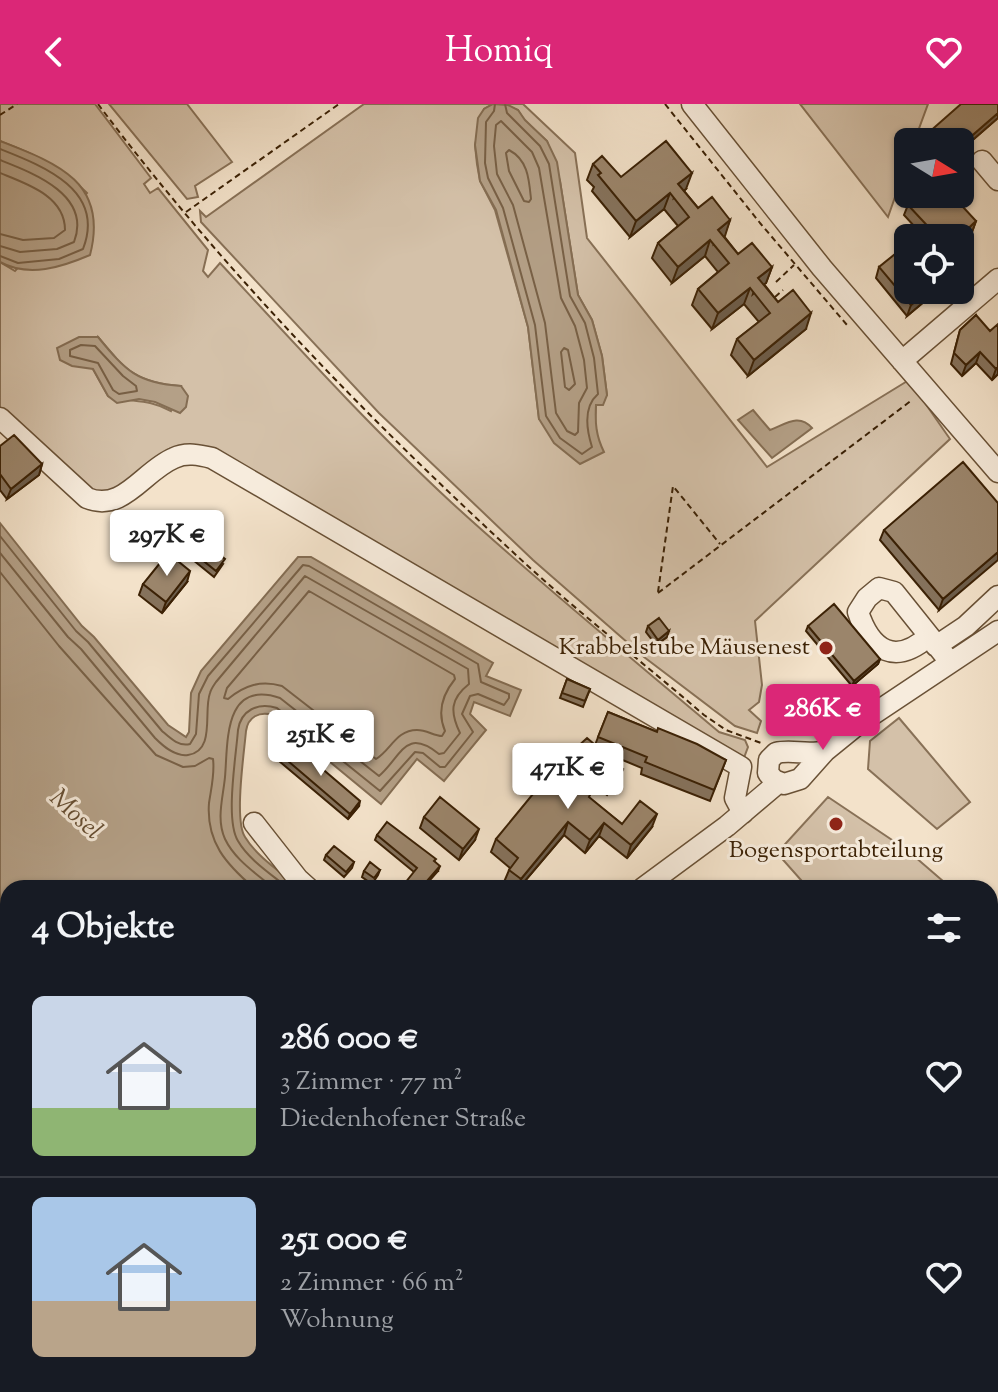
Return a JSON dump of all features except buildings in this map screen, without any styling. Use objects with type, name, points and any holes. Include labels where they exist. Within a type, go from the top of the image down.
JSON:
[{"type":"street","points":[[692,104],[812,257],[998,472]]},
{"type":"street","points":[[982,161],[998,180]]},
{"type":"street","points":[[902,361],[998,279]]},
{"type":"street","points":[[0,418],[87,498],[101,504],[114,501],[175,457],[195,454],[212,458],[741,767],[735,798],[743,813]]},
{"type":"street","points":[[950,662],[932,641],[966,626],[998,596]]},
{"type":"street","points":[[825,751],[774,754],[768,764],[768,773],[779,782],[790,783],[805,773],[825,751],[892,700],[998,631]]},
{"type":"street","points":[[795,752],[805,765],[805,773]]},
{"type":"street","points":[[654,880],[779,782]]},
{"type":"street","points":[[254,823],[299,880]]},
{"type":"path","points":[[0,115],[17,104]]},
{"type":"path","points":[[98,104],[229,264],[367,412],[508,547],[704,715],[726,730],[762,744],[774,754]]},
{"type":"path","points":[[186,213],[339,104]]},
{"type":"path","points":[[665,104],[847,325]]},
{"type":"path","points":[[776,282],[795,265]]},
{"type":"path","points":[[773,299],[783,290]]},
{"type":"path","points":[[720,544],[673,486],[658,593],[927,391]]},
{"type":"shaded area","points":[[0,104],[95,104],[151,178],[144,184],[150,193],[158,188],[208,250],[203,271],[208,277],[220,263],[362,415],[452,503],[719,732],[745,740],[748,747],[742,763],[195,451],[110,494],[91,492],[0,410],[0,262],[15,271],[87,193],[46,162],[0,141]],"holes":[[[98,337],[125,367],[143,378],[181,386],[171,411],[154,404],[108,396],[93,369]]]},
{"type":"shaded area","points":[[109,104],[187,104],[232,162],[195,186],[198,197],[187,199]]},
{"type":"shaded area","points":[[364,104],[493,104],[484,109],[475,145],[477,164],[480,181],[495,210],[528,327],[539,419],[598,440],[596,405],[607,395],[602,356],[592,320],[578,295],[560,181],[547,141],[524,120],[518,110],[502,104],[523,104],[575,153],[587,238],[767,467],[909,380],[950,439],[755,621],[762,685],[759,702],[749,710],[761,721],[757,733],[735,726],[644,657],[533,560],[379,413],[201,222],[200,211],[206,217]]},
{"type":"shaded area","points":[[800,104],[928,104],[919,128],[894,128],[894,200],[888,217]]},
{"type":"shaded area","points":[[899,718],[970,802],[937,829],[868,769],[870,741]]},
{"type":"shaded area","name":"Bogensportabteilung","points":[[828,797],[907,850],[942,880],[801,880],[777,853]]},
{"type":"water","points":[[493,104],[508,105],[518,110],[547,141],[557,162],[578,295],[592,320],[602,356],[607,395],[603,405],[596,405],[597,429],[604,452],[580,464],[554,443],[539,419],[528,327],[496,210],[480,181],[475,145],[478,118],[484,109]]},
{"type":"water","points":[[0,141],[59,167],[74,179],[92,209],[94,230],[90,255],[57,267],[34,270],[0,262]]},
{"type":"water","points":[[79,337],[98,337],[125,367],[143,378],[181,386],[188,396],[186,407],[180,413],[139,399],[117,403],[108,396],[93,369],[72,366],[60,360],[57,348]]},
{"type":"water","points":[[753,410],[770,430],[797,420],[812,428],[772,458],[738,420]]},
{"type":"water","name":"Mosel","points":[[0,523],[82,626],[168,725],[186,737],[189,732],[191,693],[201,671],[298,557],[311,557],[493,663],[486,676],[521,690],[510,716],[474,702],[470,714],[486,730],[444,781],[417,759],[381,804],[273,715],[255,716],[246,731],[240,802],[242,829],[256,851],[290,880],[0,880]]},
{"type":"place","name":"Krabbelstube Mäusenest","points":[[826,648]]},
{"type":"place","name":"Bogensportabteilung","points":[[836,824]]}]
